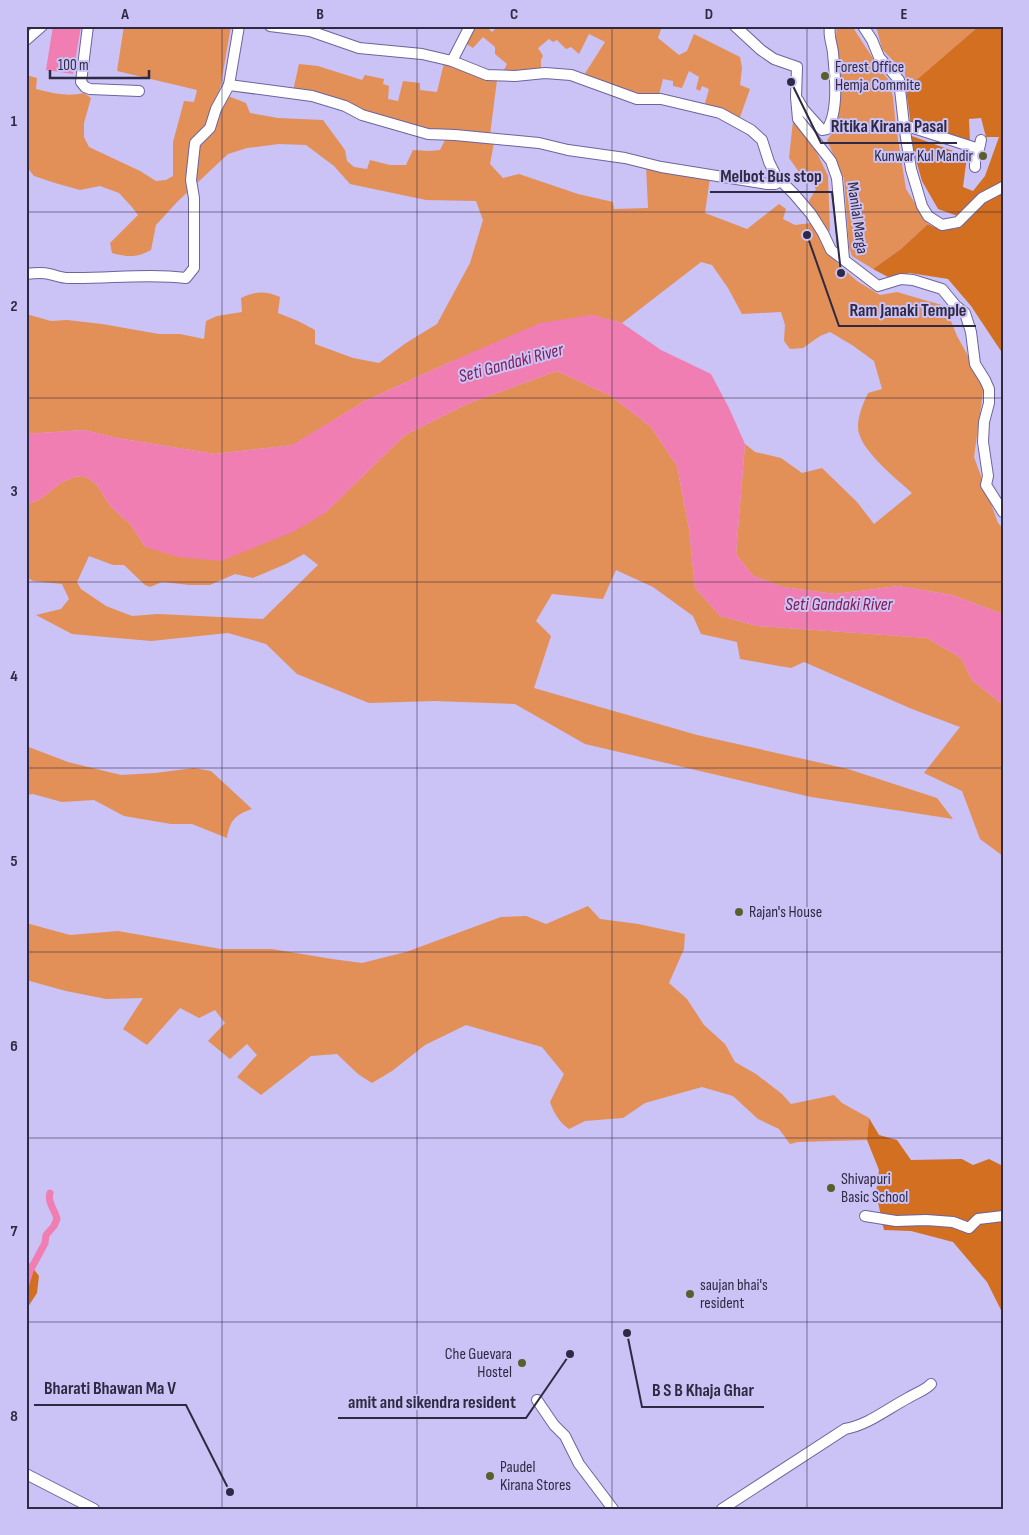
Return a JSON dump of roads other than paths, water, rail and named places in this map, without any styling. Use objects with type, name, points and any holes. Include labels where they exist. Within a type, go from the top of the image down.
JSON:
[{"type":"street","points":[[26,40],[42,26]]},
{"type":"street","points":[[88,26],[81,82],[85,87],[90,88],[139,91]]},
{"type":"street","points":[[26,274],[34,272],[49,273],[66,278],[109,278],[140,275],[186,278],[194,268],[194,198],[191,180],[195,143],[210,128],[216,109],[230,85],[240,26]]},
{"type":"street","points":[[270,26],[310,31],[359,48],[422,54],[452,61],[493,76],[545,73],[571,75],[638,99],[661,98],[720,113],[751,130],[762,140],[768,162],[776,176],[811,214],[831,250],[844,259]]},
{"type":"street","points":[[452,61],[470,26]]},
{"type":"street","name":"Manilal Marga","points":[[735,26],[761,50],[774,59],[797,67],[796,97],[798,119],[831,162],[837,178],[844,259],[854,270],[878,286],[901,280],[913,280],[942,289],[956,306],[966,313],[971,332],[975,364],[989,389],[989,403],[984,422],[983,442],[988,476],[986,484],[1003,512]]},
{"type":"street","points":[[825,26],[826,38],[833,51]]},
{"type":"street","points":[[796,97],[816,125],[822,130],[827,129],[831,124],[835,110],[833,51],[828,35],[830,26]]},
{"type":"street","points":[[863,26],[872,40],[879,57],[899,80],[911,169],[922,206],[928,216],[942,225],[958,222],[982,198],[1003,187]]},
{"type":"street","points":[[230,85],[312,96],[345,106],[362,114],[428,134],[539,143],[713,176],[768,184],[775,184],[781,181]]},
{"type":"street","points":[[904,125],[980,144],[973,158],[975,167]]},
{"type":"street","points":[[865,1216],[896,1221],[926,1220],[953,1222],[969,1228],[978,1219],[1003,1216]]},
{"type":"street","points":[[722,1509],[845,1429],[856,1427],[870,1420],[910,1396],[924,1390],[931,1384]]},
{"type":"street","points":[[537,1400],[554,1425],[565,1436],[579,1464],[613,1509]]},
{"type":"street","points":[[26,1474],[94,1509]]},
{"type":"water","points":[[53,26],[81,26],[73,74],[46,70]]},
{"type":"water","name":"Seti Gandaki River","points":[[592,315],[622,323],[661,350],[711,374],[745,444],[736,554],[753,576],[783,587],[835,594],[898,586],[952,595],[1003,614],[1003,705],[972,680],[961,658],[927,638],[757,626],[720,616],[695,588],[689,529],[677,466],[651,427],[611,396],[557,371],[467,404],[405,435],[325,513],[293,532],[221,561],[178,557],[145,547],[131,525],[111,507],[97,485],[82,476],[62,482],[39,500],[26,505],[26,434],[84,430],[117,438],[215,454],[292,445],[365,401],[540,323]]},
{"type":"waterway","points":[[26,1284],[30,1271],[45,1243],[46,1235],[57,1219],[50,1203],[50,1193]]},
{"type":"place","name":"Forest Office Hemja Commite","points":[[825,76]]},
{"type":"place","name":"Ritika Kirana Pasal","points":[[791,82]]},
{"type":"place","name":"Kunwar Kul Mandir","points":[[983,156]]},
{"type":"place","name":"Ram Janaki Temple","points":[[807,235]]},
{"type":"place","name":"Melbot Bus stop","points":[[841,273]]},
{"type":"place","name":"Rajan's House","points":[[739,912]]},
{"type":"place","name":"Shivapuri Basic School","points":[[831,1188]]},
{"type":"place","name":"saujan bhai's resident","points":[[690,1294]]},
{"type":"place","name":"B S B Khaja Ghar","points":[[627,1333]]},
{"type":"place","name":"amit and sikendra resident","points":[[570,1354]]},
{"type":"place","name":"Che Guevara Hostel","points":[[522,1363]]},
{"type":"place","name":"Paudel Kirana Stores","points":[[490,1476]]},
{"type":"place","name":"Bharati Bhawan Ma V","points":[[230,1492]]}]
